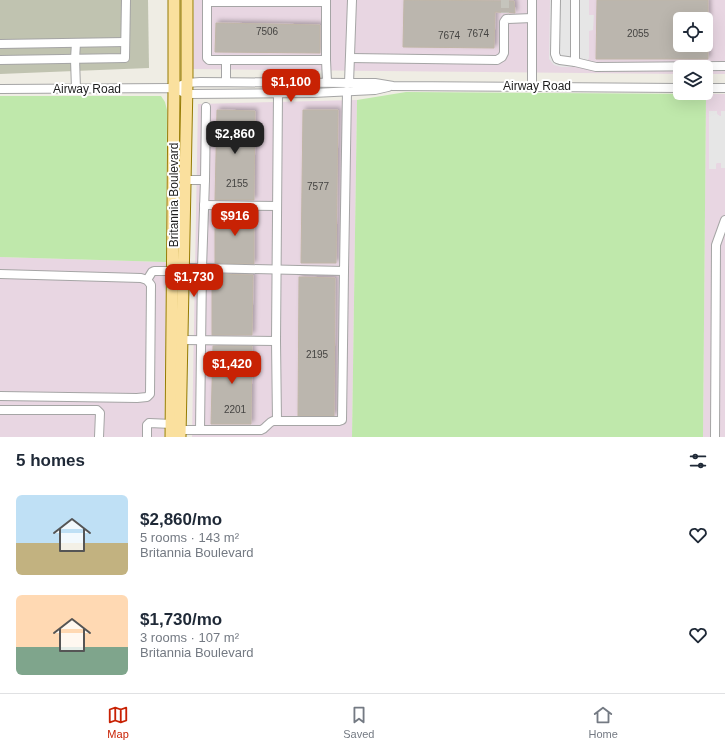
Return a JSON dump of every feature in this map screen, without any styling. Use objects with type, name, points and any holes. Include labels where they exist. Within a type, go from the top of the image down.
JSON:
[{"type":"main road","name":"Britannia Boulevard","points":[[174,0],[174,88],[178,269],[182,340],[176,432]]},
{"type":"main road","name":"Britannia Boulevard","points":[[176,432],[178,269],[185,180],[187,0]]},
{"type":"street","points":[[0,60],[125,58],[126,0]]},
{"type":"street","points":[[349,82],[352,0]]},
{"type":"street","points":[[532,0],[532,86]]},
{"type":"street","points":[[556,0],[555,54],[557,59],[596,67],[725,66]]},
{"type":"street","points":[[575,0],[575,62]]},
{"type":"street","points":[[326,60],[210,60],[207,58],[207,1],[326,1],[327,82]]},
{"type":"street","points":[[350,58],[497,60],[502,57],[504,53],[505,16],[532,18]]},
{"type":"street","points":[[0,44],[125,42]]},
{"type":"street","points":[[76,43],[76,89]]},
{"type":"street","points":[[226,60],[226,82]]},
{"type":"street","name":"Airway Road","points":[[187,88],[226,82],[349,82],[375,83],[393,86],[673,88]]},
{"type":"street","name":"Airway Road","points":[[0,89],[187,88],[278,93],[375,90],[393,86]]},
{"type":"street","points":[[713,88],[725,88]]},
{"type":"street","points":[[147,437],[149,423],[176,432],[200,430],[261,430],[265,429],[270,422],[277,421],[342,420],[347,91]]},
{"type":"street","points":[[277,421],[276,341],[278,93]]},
{"type":"street","points":[[200,430],[206,107]]},
{"type":"street","points":[[185,180],[205,180]]},
{"type":"street","points":[[204,205],[277,206]]},
{"type":"street","points":[[715,437],[716,245],[725,220]]},
{"type":"street","points":[[146,280],[154,271],[178,269],[202,268],[344,271]]},
{"type":"street","points":[[0,274],[141,278],[146,280],[151,285],[150,394],[147,397],[0,396]]},
{"type":"street","points":[[182,340],[276,341]]},
{"type":"street","points":[[0,410],[97,410],[100,413],[99,437]]},
{"type":"shaded area","points":[[0,0],[148,0],[149,68],[0,74]]},
{"type":"shaded area","points":[[194,0],[725,0],[725,74],[713,74],[713,60],[673,60],[673,74],[193,69]]},
{"type":"shaded area","points":[[550,0],[589,0],[589,15],[594,15],[593,30],[589,31],[589,58],[584,66],[561,67],[554,65],[549,59]]},
{"type":"shaded area","points":[[713,94],[725,94],[725,437],[703,437],[706,100],[713,100]]},
{"type":"shaded area","points":[[357,100],[352,436],[399,437],[192,437],[198,104]]},
{"type":"shaded area","points":[[709,111],[717,111],[717,114],[721,116],[721,111],[725,111],[725,168],[721,168],[721,163],[717,163],[716,169],[709,169]]},
{"type":"shaded area","points":[[0,257],[166,262],[164,437],[0,437]]},
{"type":"green space","points":[[406,92],[673,94],[673,100],[706,100],[703,437],[352,437],[357,100]]},
{"type":"green space","points":[[0,96],[161,96],[165,102],[167,110],[166,262],[0,257]]},
{"type":"building","points":[[404,0],[514,1],[515,13],[495,12],[494,48],[403,47]]},
{"type":"building","points":[[597,0],[708,0],[708,12],[673,12],[673,52],[708,52],[708,59],[596,59]]},
{"type":"building","points":[[216,23],[320,25],[320,53],[215,52]]},
{"type":"building","points":[[217,110],[255,111],[254,200],[215,200]]},
{"type":"building","points":[[303,110],[338,110],[336,263],[301,263]]},
{"type":"building","points":[[215,211],[254,211],[254,264],[215,263]]},
{"type":"building","points":[[212,274],[253,275],[252,335],[212,335]]},
{"type":"building","points":[[299,277],[335,278],[334,416],[298,416]]},
{"type":"building","points":[[213,346],[252,346],[251,424],[211,424]]},
{"type":"tunnel","points":[[505,0],[505,13]]}]
